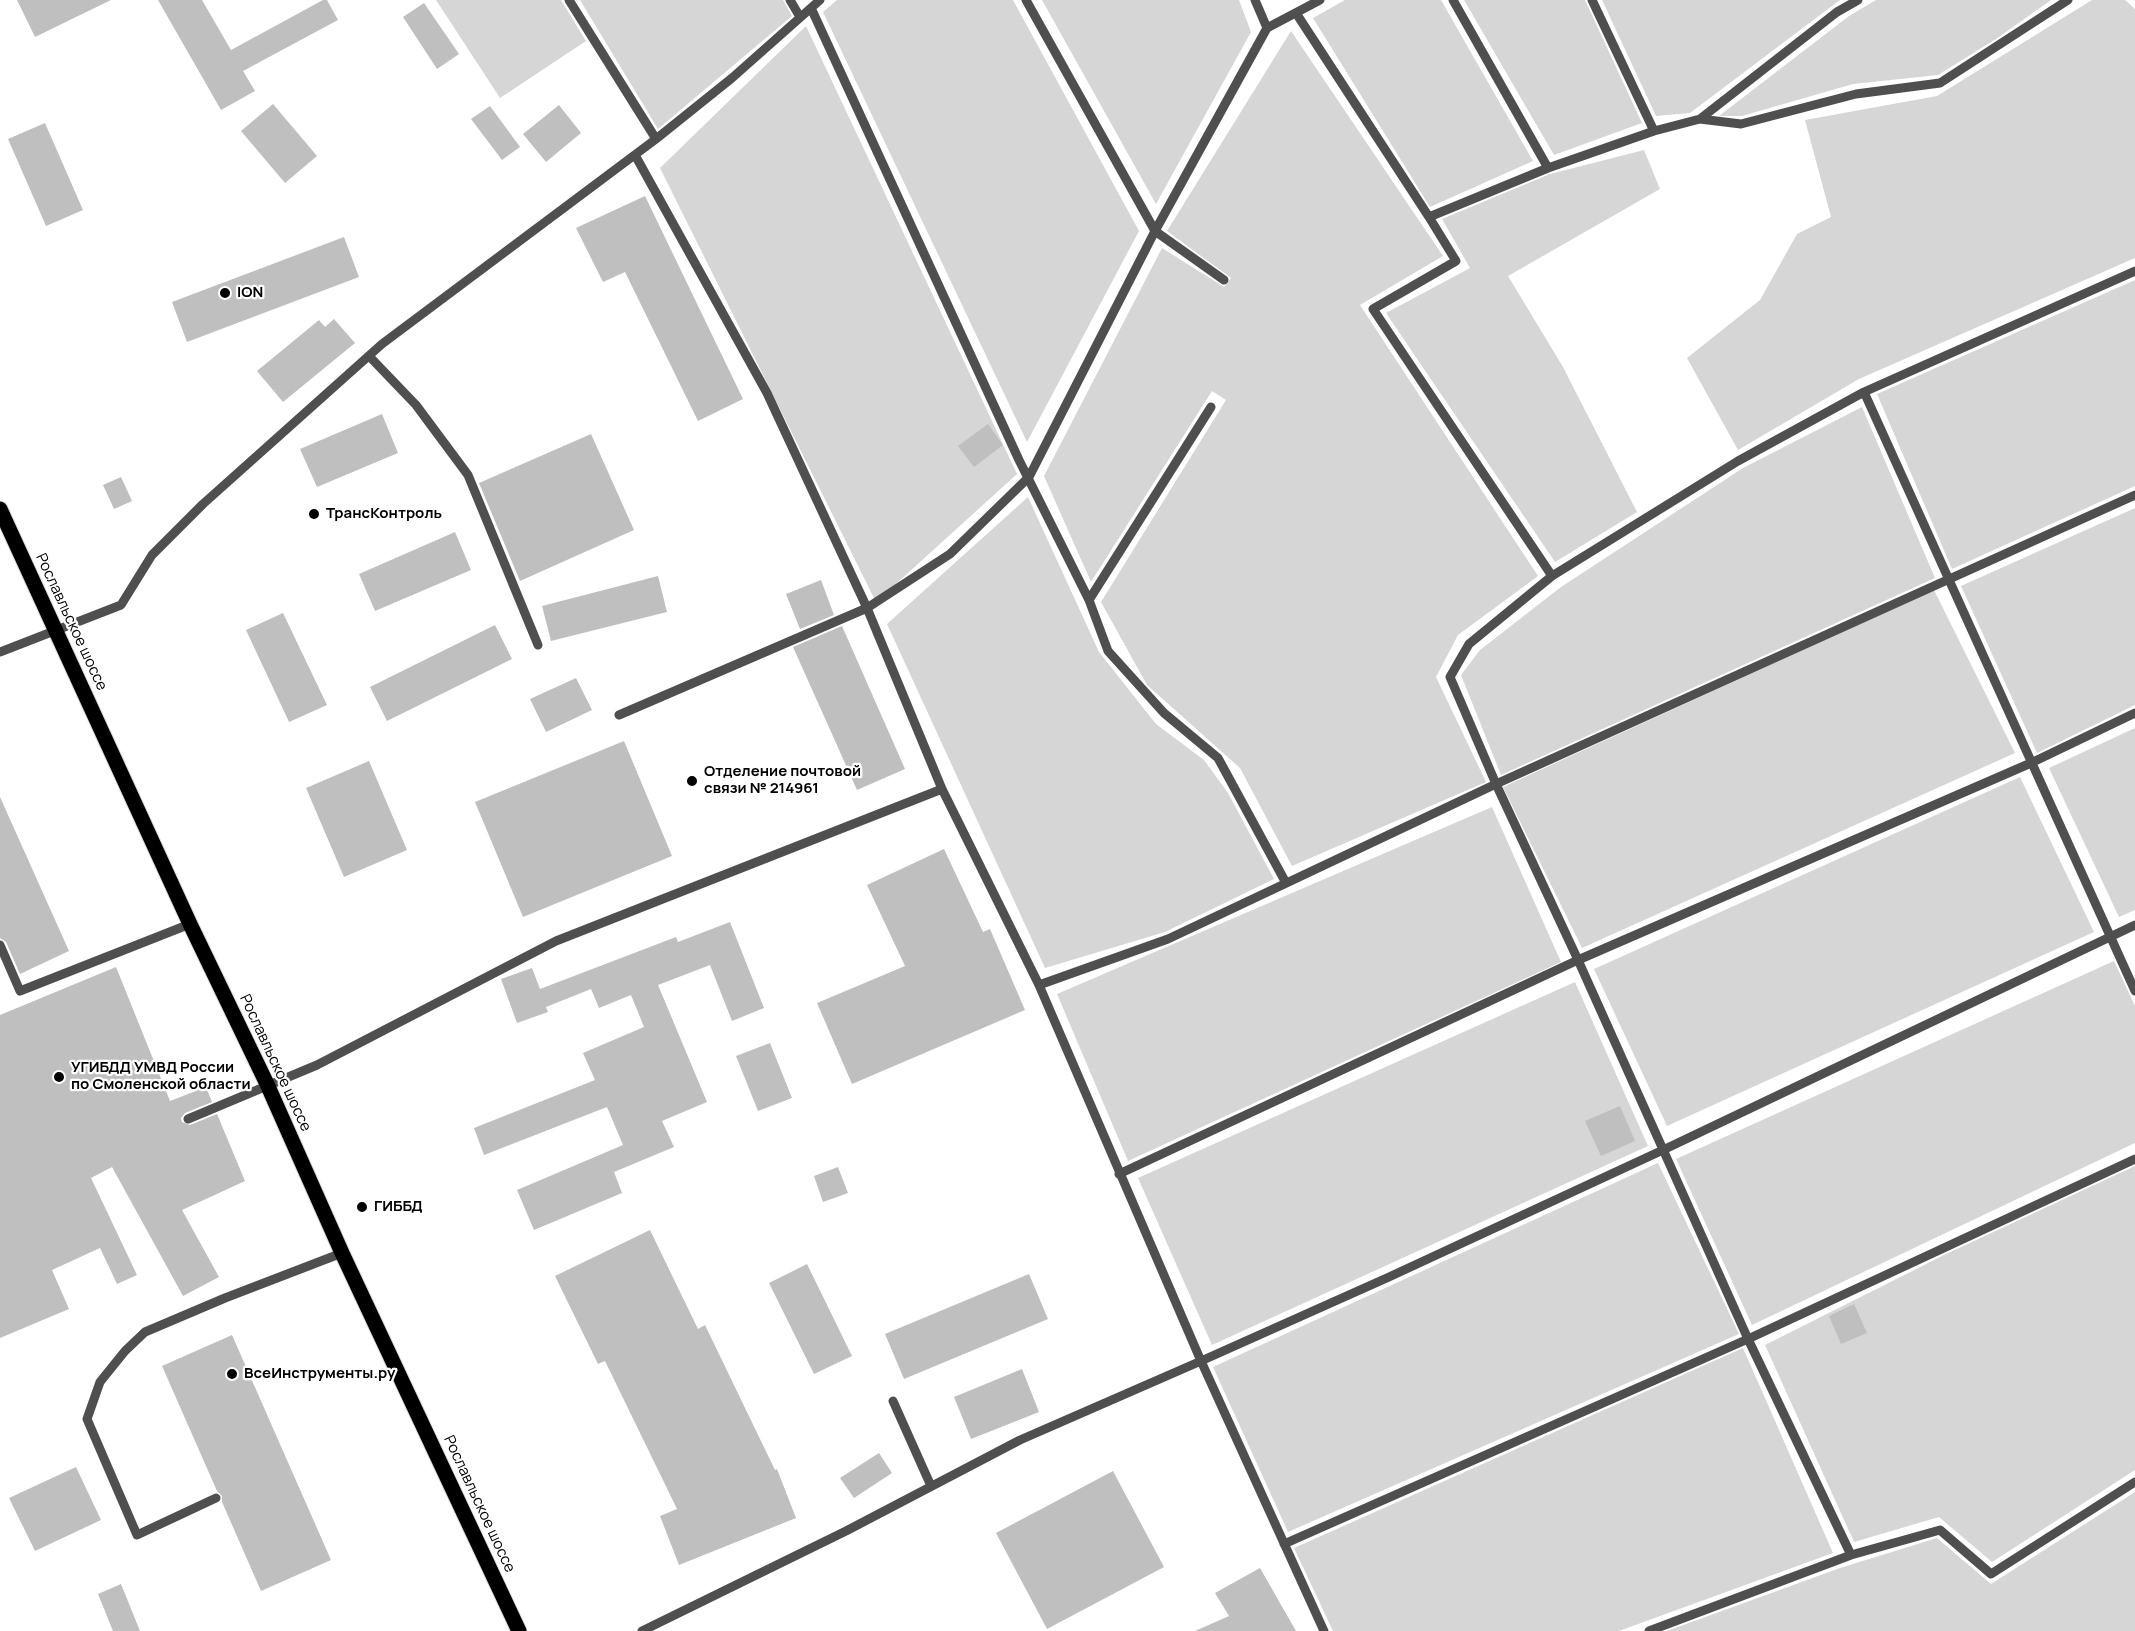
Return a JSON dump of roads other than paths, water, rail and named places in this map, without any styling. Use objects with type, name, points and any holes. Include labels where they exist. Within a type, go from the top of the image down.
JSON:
[{"type":"main road","name":"Рославльское шоссе","points":[[0,509],[190,924],[267,1084],[342,1253],[519,1631]]},
{"type":"lane","points":[[569,0],[656,140]]},
{"type":"lane","points":[[790,0],[800,17]]},
{"type":"lane","points":[[0,652],[121,605],[152,555],[188,518],[369,356],[656,140],[732,78],[820,0]]},
{"type":"lane","points":[[1026,0],[1155,231],[1224,280]]},
{"type":"lane","points":[[1255,0],[1267,28]]},
{"type":"lane","points":[[619,715],[867,608],[950,554],[1029,477],[1155,231],[1267,28],[1320,0]]},
{"type":"lane","points":[[1453,0],[1548,168]]},
{"type":"lane","points":[[1592,0],[1654,131]]},
{"type":"lane","points":[[1700,119],[1837,12],[1858,0]]},
{"type":"lane","points":[[1429,217],[1548,168],[1654,131],[1700,119],[1741,124],[1856,94],[1940,83],[2068,0]]},
{"type":"lane","points":[[811,8],[1020,460],[1089,600],[1108,651],[1164,713],[1218,758],[1286,883]]},
{"type":"lane","points":[[1296,13],[1456,261],[1373,309],[1552,576]]},
{"type":"lane","points":[[635,155],[767,393],[867,608],[942,789],[1039,985],[1119,1174],[1323,1631]]},
{"type":"lane","points":[[1851,1555],[1748,1339],[1578,960],[1496,784],[1450,677],[1468,644],[1552,576],[1738,461],[1864,392],[2135,271]]},
{"type":"lane","points":[[369,356],[416,405],[468,475],[538,645]]},
{"type":"lane","points":[[1864,392],[2135,991]]},
{"type":"lane","points":[[1089,600],[1211,407]]},
{"type":"lane","points":[[1039,985],[1168,939],[1496,784],[2135,495]]},
{"type":"lane","points":[[1119,1174],[1578,960],[2031,763],[2135,713]]},
{"type":"lane","points":[[188,1119],[316,1065],[556,941],[942,789]]},
{"type":"lane","points":[[0,945],[20,991],[190,924]]},
{"type":"lane","points":[[642,1631],[846,1531],[1020,1440],[1202,1361],[1663,1150],[2135,925]]},
{"type":"lane","points":[[1284,1544],[1748,1339],[2135,1159]]},
{"type":"lane","points":[[216,1498],[137,1535],[87,1419],[100,1382],[125,1351],[145,1332],[342,1253]]},
{"type":"lane","points":[[893,1401],[931,1486]]},
{"type":"lane","points":[[1648,1631],[1851,1555],[1940,1530],[1991,1574],[2135,1482]]},
{"type":"place","name":"ION","points":[[225,293]]},
{"type":"place","name":"ТрансКонтроль","points":[[314,514]]},
{"type":"place","name":"Отделение почтовой связи № 214961","points":[[692,781]]},
{"type":"place","name":"УГИБДД УМВД России по Смоленской области","points":[[59,1077]]},
{"type":"place","name":"ГИББД","points":[[362,1207]]},
{"type":"place","name":"ВсеИнструменты.ру","points":[[232,1374]]}]
